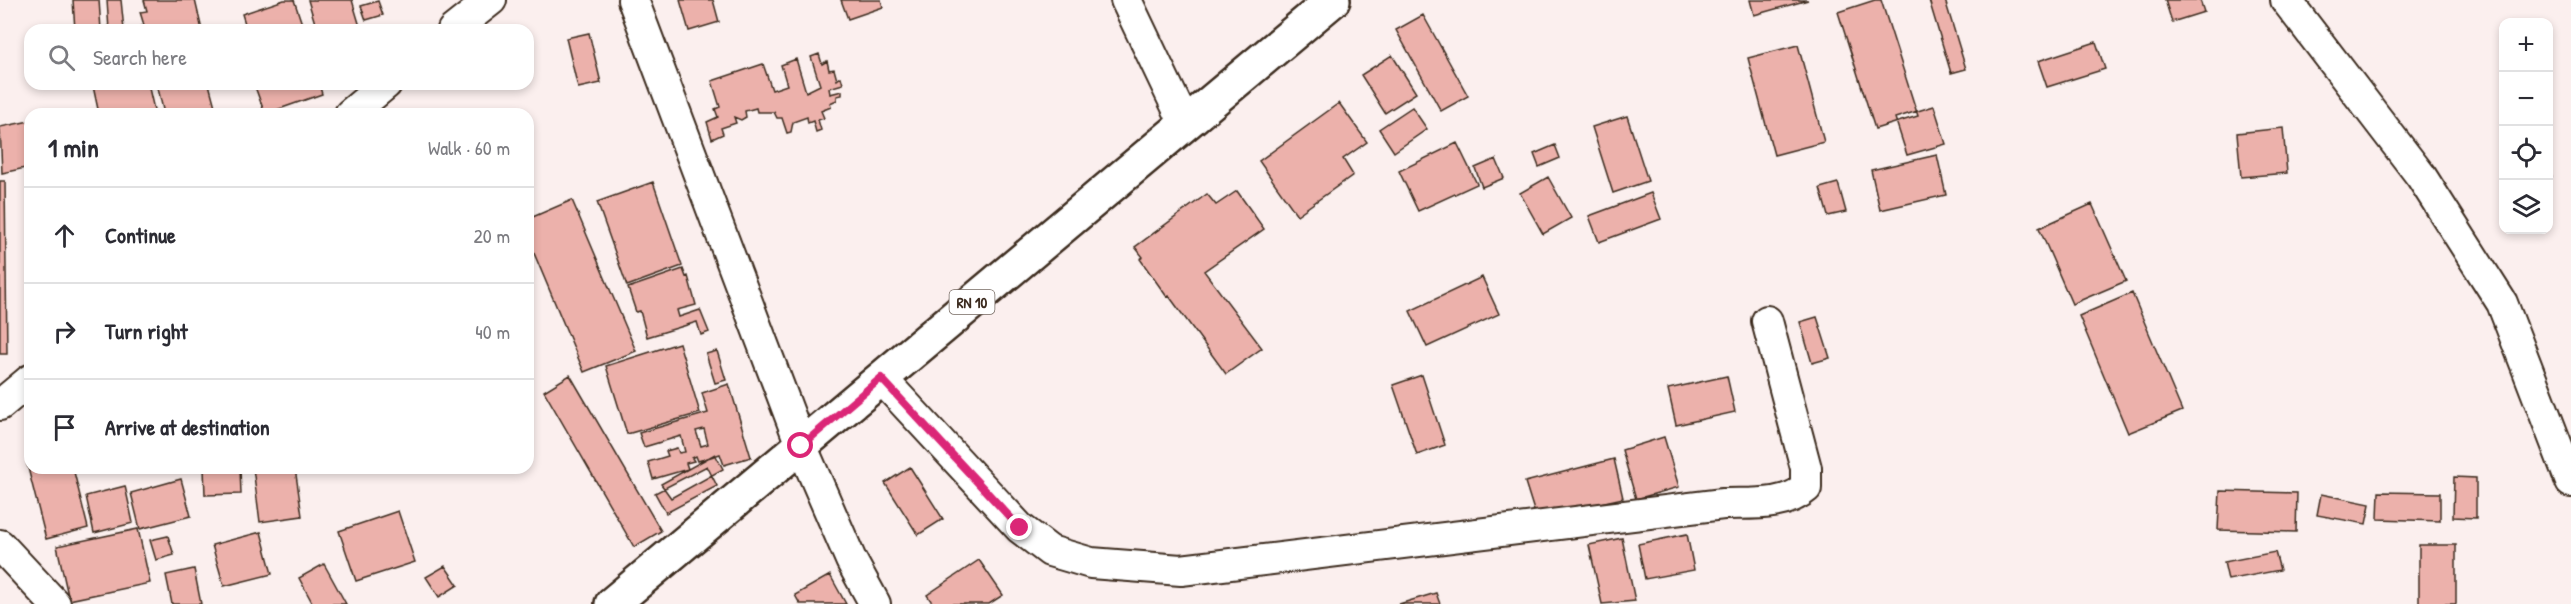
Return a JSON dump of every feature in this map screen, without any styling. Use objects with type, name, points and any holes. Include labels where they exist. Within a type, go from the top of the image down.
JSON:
[{"type":"main road","name":"RN 10","points":[[612,604],[1333,0]]},
{"type":"street","points":[[460,24],[490,0]]},
{"type":"street","points":[[633,0],[801,446],[850,560],[875,604]]},
{"type":"street","points":[[1126,0],[1185,124]]},
{"type":"street","points":[[2286,0],[2421,176],[2502,303],[2571,482]]},
{"type":"street","points":[[357,108],[379,90]]},
{"type":"street","points":[[881,378],[1020,528],[1050,551],[1091,563],[1181,570],[1723,504],[1783,501],[1796,496],[1806,488],[1806,468],[1767,321]]},
{"type":"street","points":[[0,405],[24,385]]},
{"type":"street","points":[[0,545],[55,604]]},
{"type":"building","points":[[73,0],[99,0],[101,24],[75,24]]},
{"type":"building","points":[[107,0],[121,0],[123,24],[109,24]]},
{"type":"building","points":[[144,0],[195,0],[201,24],[144,24],[140,12],[147,11]]},
{"type":"building","points":[[284,0],[294,0],[302,24],[245,24],[242,14]]},
{"type":"building","points":[[308,0],[352,0],[359,24],[315,24]]},
{"type":"building","points":[[680,0],[713,0],[719,22],[689,31]]},
{"type":"building","points":[[841,0],[881,0],[883,7],[848,19]]},
{"type":"building","points":[[1750,0],[1808,0],[1754,15]]},
{"type":"building","points":[[1881,0],[1918,116],[1875,129],[1838,12]]},
{"type":"building","points":[[1929,0],[1945,0],[1966,69],[1951,73]]},
{"type":"building","points":[[2165,0],[2200,0],[2204,12],[2172,22]]},
{"type":"building","points":[[378,1],[383,15],[366,20],[361,6]]},
{"type":"building","points":[[1423,15],[1468,96],[1441,111],[1396,30]]},
{"type":"building","points":[[589,33],[601,83],[578,88],[566,38]]},
{"type":"building","points":[[2096,42],[2105,69],[2047,87],[2038,61]]},
{"type":"building","points":[[1798,45],[1824,142],[1774,155],[1748,58]]},
{"type":"building","points":[[819,54],[822,64],[827,61],[829,70],[834,69],[837,80],[841,77],[843,84],[829,88],[830,94],[842,91],[842,95],[837,96],[837,100],[830,103],[831,107],[821,111],[824,118],[818,120],[821,130],[816,132],[813,121],[808,123],[807,117],[793,122],[791,132],[787,133],[782,118],[777,118],[774,112],[757,112],[756,108],[745,111],[746,117],[741,120],[734,117],[736,123],[721,128],[723,134],[712,139],[707,122],[718,117],[715,109],[720,107],[712,81],[763,64],[772,90],[787,85],[781,65],[796,59],[806,92],[820,85],[811,57]]},
{"type":"building","points":[[1392,55],[1416,93],[1385,113],[1361,75]]},
{"type":"building","points":[[94,90],[149,90],[154,108],[98,108]]},
{"type":"building","points":[[158,90],[211,90],[215,108],[163,108]]},
{"type":"building","points":[[256,90],[321,90],[322,94],[282,108],[263,108]]},
{"type":"building","points":[[1339,103],[1367,142],[1343,159],[1353,175],[1297,215],[1259,161]]},
{"type":"building","points":[[1934,106],[1946,144],[1907,155],[1895,118]]},
{"type":"building","points":[[1412,107],[1427,129],[1394,152],[1379,129]]},
{"type":"building","points":[[1627,116],[1648,181],[1613,193],[1592,127]]},
{"type":"building","points":[[24,122],[24,168],[2,173],[0,127]]},
{"type":"building","points":[[2283,128],[2287,173],[2241,177],[2237,133]]},
{"type":"building","points":[[1457,143],[1477,184],[1418,211],[1399,171]]},
{"type":"building","points":[[1555,145],[1560,158],[1539,167],[1534,154]]},
{"type":"building","points":[[1937,155],[1946,195],[1880,210],[1871,170]]},
{"type":"building","points":[[1496,159],[1504,178],[1482,187],[1475,168]]},
{"type":"building","points":[[1548,177],[1571,218],[1543,234],[1520,193]]},
{"type":"building","points":[[0,181],[5,181],[7,354],[0,354]]},
{"type":"building","points":[[653,182],[682,266],[627,286],[597,202]]},
{"type":"building","points":[[1838,183],[1846,212],[1828,216],[1820,188]]},
{"type":"building","points":[[1237,191],[1264,229],[1204,271],[1262,348],[1226,374],[1169,296],[1167,297],[1140,259],[1143,257],[1135,247],[1207,194],[1216,205]]},
{"type":"building","points":[[1651,193],[1661,219],[1599,242],[1589,216]]},
{"type":"building","points":[[572,200],[636,351],[584,372],[534,253],[534,216]]},
{"type":"building","points":[[2092,204],[2126,281],[2072,304],[2039,228]]},
{"type":"building","points":[[683,269],[686,277],[688,276],[696,305],[677,310],[679,317],[700,310],[709,332],[701,335],[697,322],[647,337],[640,311],[636,312],[628,288]]},
{"type":"building","points":[[1482,277],[1499,314],[1427,347],[1410,311]]},
{"type":"building","points":[[2132,293],[2182,411],[2128,433],[2079,316]]},
{"type":"building","points":[[1817,317],[1830,358],[1812,363],[1800,322]]},
{"type":"building","points":[[679,343],[700,413],[627,434],[606,366]]},
{"type":"building","points":[[717,351],[726,380],[715,383],[706,354]]},
{"type":"building","points":[[570,375],[661,531],[634,547],[544,391]]},
{"type":"building","points":[[1422,375],[1445,445],[1417,455],[1393,385]]},
{"type":"building","points":[[1727,376],[1735,412],[1676,425],[1668,389]]},
{"type":"building","points":[[729,384],[751,457],[724,465],[720,454],[698,461],[696,456],[692,458],[694,461],[686,463],[688,469],[653,479],[648,462],[668,456],[666,451],[677,448],[679,453],[685,452],[681,436],[644,447],[639,433],[708,413],[702,393]],"holes":[[[704,429],[708,444],[701,446],[696,431]]]},
{"type":"building","points":[[1664,437],[1679,487],[1636,499],[1622,450]]},
{"type":"building","points":[[715,454],[723,469],[671,498],[661,484]]},
{"type":"building","points":[[1614,459],[1623,498],[1536,517],[1525,482]]},
{"type":"building","points":[[707,466],[717,486],[666,513],[655,493]]},
{"type":"building","points":[[910,467],[943,519],[918,535],[885,483]]},
{"type":"building","points":[[30,474],[74,474],[88,528],[46,539]]},
{"type":"building","points":[[204,474],[240,474],[241,494],[205,495]]},
{"type":"building","points":[[254,474],[296,474],[302,516],[260,522]]},
{"type":"building","points":[[2454,477],[2476,478],[2476,518],[2453,517]]},
{"type":"building","points":[[181,479],[191,516],[140,529],[131,493]]},
{"type":"building","points":[[125,486],[133,523],[94,533],[86,496]]},
{"type":"building","points":[[2220,491],[2297,493],[2296,532],[2218,530]]},
{"type":"building","points":[[2379,492],[2440,493],[2440,521],[2378,519]]},
{"type":"building","points":[[2321,494],[2370,504],[2366,524],[2317,515]]},
{"type":"building","points":[[398,511],[415,562],[356,581],[339,531]]},
{"type":"building","points":[[138,529],[150,583],[69,600],[57,546]]},
{"type":"building","points":[[261,532],[272,574],[224,586],[212,545]]},
{"type":"building","points":[[1687,534],[1694,570],[1645,579],[1638,544]]},
{"type":"building","points":[[168,536],[174,555],[156,560],[150,540]]},
{"type":"building","points":[[1622,538],[1635,601],[1602,604],[1589,545]]},
{"type":"building","points":[[2419,545],[2456,545],[2456,604],[2419,604]]},
{"type":"building","points":[[2275,552],[2280,570],[2228,580],[2224,562]]},
{"type":"building","points":[[979,560],[1003,595],[989,604],[933,604],[927,595]]},
{"type":"building","points":[[324,564],[346,604],[313,604],[299,578]]},
{"type":"building","points":[[445,566],[458,585],[439,597],[426,577]]},
{"type":"building","points":[[194,569],[201,604],[172,604],[166,575]]},
{"type":"building","points":[[830,575],[846,604],[800,604],[795,595]]},
{"type":"building","points":[[1436,593],[1440,604],[1399,604]]},
{"type":"route","points":[[801,446],[881,378],[1020,528]]}]
